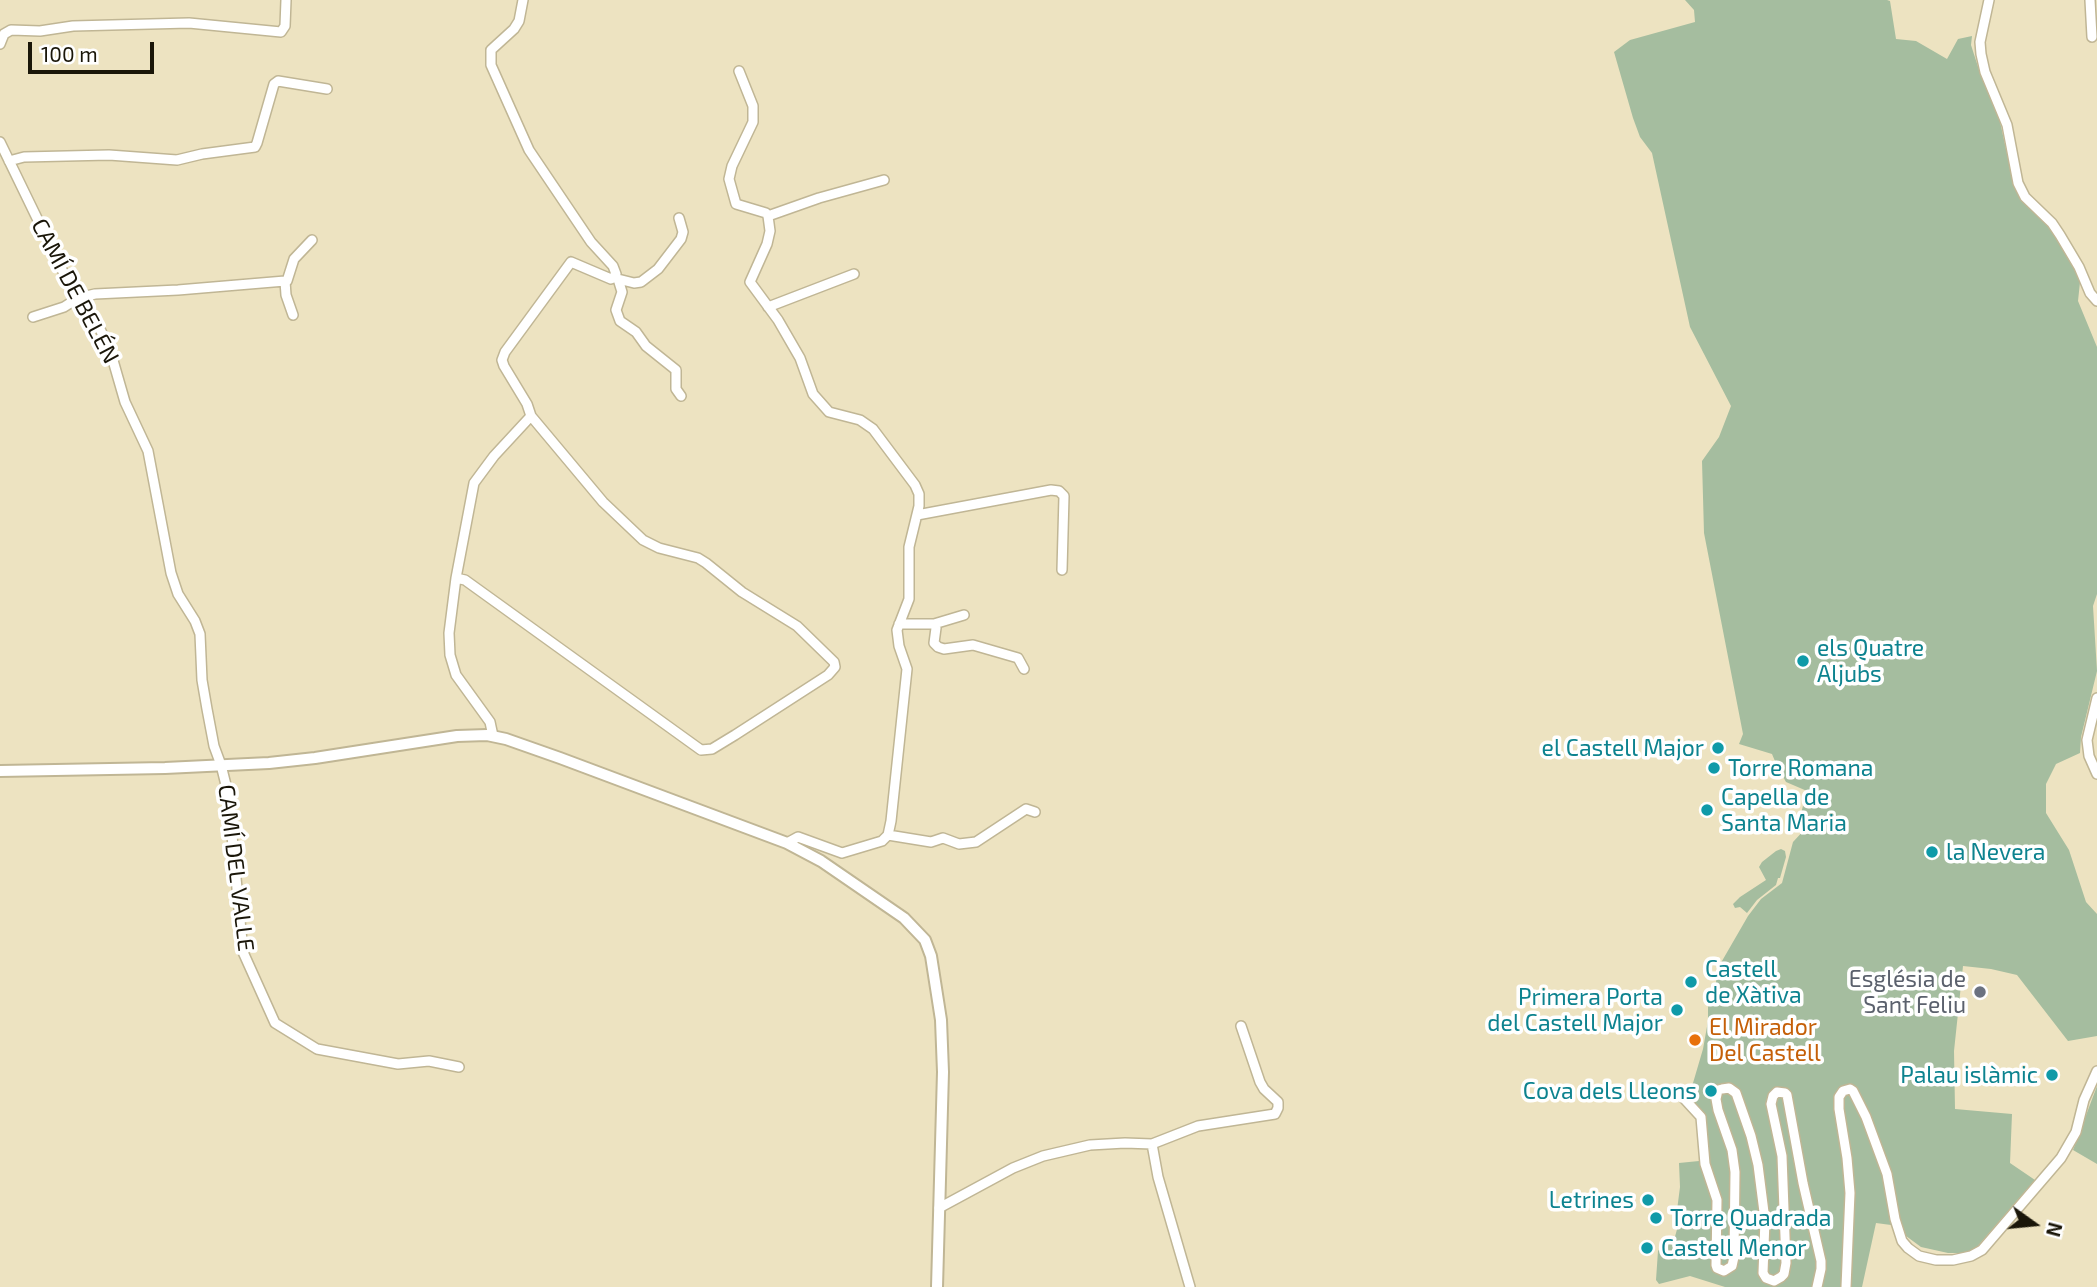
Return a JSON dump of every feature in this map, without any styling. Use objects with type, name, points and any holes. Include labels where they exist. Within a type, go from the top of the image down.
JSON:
[{"type":"main road","points":[[0,771],[221,765],[315,758],[472,734],[492,736],[561,758],[787,843],[842,874],[904,918],[925,940],[932,956],[941,1020],[943,1072],[937,1287]]},
{"type":"street","points":[[0,44],[7,31],[47,31],[73,26],[189,23],[281,32],[285,26],[286,0]]},
{"type":"street","points":[[523,0],[519,21],[514,29],[491,51],[491,65],[529,150],[591,243],[616,271],[622,292],[616,310],[620,321],[636,332],[646,346],[676,370],[676,389],[681,396]]},
{"type":"street","points":[[1989,0],[1980,42],[1981,54],[1985,72],[2010,135],[2015,174],[2025,197],[2052,223],[2097,301]]},
{"type":"street","points":[[2090,0],[2092,37]]},
{"type":"street","points":[[739,71],[753,106],[753,122],[729,178],[736,204],[766,213],[769,230],[767,244],[750,282],[800,358],[813,394],[830,412],[860,420],[873,429],[919,494],[909,547],[909,599],[897,630],[898,646],[907,669],[888,835],[882,841],[842,853],[798,837],[787,843]]},
{"type":"street","points":[[9,161],[24,157],[108,155],[177,160],[254,147],[274,84],[278,81],[327,89]]},
{"type":"street","name":"CAMÍ DE BELÉN","points":[[0,142],[45,236],[110,350],[125,402],[148,452],[171,573],[178,594],[200,634],[202,680],[214,747],[221,765]]},
{"type":"street","points":[[768,216],[884,180]]},
{"type":"street","points":[[456,578],[465,580],[698,748],[712,749],[828,675],[835,667],[834,662],[797,626],[742,592],[706,563],[698,558],[650,545],[643,540],[603,502],[531,416],[502,360],[505,352],[571,262],[611,279],[641,282],[658,269],[681,239],[683,232],[679,218]]},
{"type":"street","points":[[293,315],[286,295],[285,281],[294,259],[312,240]]},
{"type":"street","points":[[768,307],[854,274]]},
{"type":"street","points":[[33,317],[64,307],[78,298],[96,294],[285,281]]},
{"type":"street","points":[[492,736],[490,722],[452,666],[449,634],[456,578],[474,483],[494,456],[531,416]]},
{"type":"street","points":[[917,515],[1051,490],[1059,491],[1064,496],[1062,570]]},
{"type":"street","points":[[900,624],[934,624],[964,615]]},
{"type":"street","points":[[934,624],[934,643],[938,648],[973,645],[1018,658],[1024,669]]},
{"type":"street","points":[[2097,698],[2087,740],[2089,756],[2097,775]]},
{"type":"street","name":"CAMÍ DEL VALLE","points":[[221,765],[228,793],[243,952],[275,1023],[317,1049],[398,1064],[429,1061],[460,1067]]},
{"type":"street","points":[[888,835],[931,842],[943,838],[959,844],[976,842],[1026,809],[1035,812]]},
{"type":"street","points":[[939,1208],[1013,1168],[1043,1156],[1090,1145],[1152,1144],[1198,1126],[1275,1114],[1278,1102],[1260,1082],[1241,1026]]},
{"type":"street","points":[[1846,1287],[1850,1193],[1839,1109],[1839,1097],[1843,1091],[1853,1091],[1866,1117],[1887,1174],[1902,1241],[1919,1256],[1953,1260],[1972,1256],[1982,1250],[2064,1153],[2076,1132],[2084,1100],[2097,1071]]},
{"type":"street","points":[[1678,1092],[1701,1117],[1705,1164],[1717,1200],[1716,1265],[1724,1271],[1732,1266],[1734,1258],[1735,1172],[1730,1142],[1716,1099],[1718,1090],[1729,1088],[1736,1093],[1752,1136],[1758,1165],[1765,1220],[1763,1273],[1766,1278],[1774,1280],[1782,1277],[1786,1263],[1782,1157],[1771,1104],[1777,1092],[1787,1095],[1821,1261],[1817,1287]]},
{"type":"street","points":[[1152,1144],[1158,1177],[1190,1287]]},
{"type":"green space","points":[[1685,0],[1887,0],[1890,1],[1896,39],[1916,41],[1947,59],[1958,39],[1972,36],[1971,45],[1981,76],[1999,117],[2013,181],[2068,256],[2080,282],[2078,301],[2097,347],[2097,594],[2093,606],[2097,671],[2081,737],[2080,753],[2056,764],[2046,784],[2046,813],[2069,850],[2086,902],[2097,914],[2097,1036],[2068,1041],[2017,975],[1963,966],[1954,1051],[1955,1109],[2012,1114],[2010,1163],[2035,1180],[1977,1247],[1965,1253],[1948,1253],[1921,1247],[1891,1225],[1876,1223],[1862,1287],[1725,1287],[1690,1276],[1659,1284],[1656,1280],[1658,1251],[1663,1245],[1673,1244],[1679,1222],[1676,1218],[1680,1187],[1679,1163],[1709,1160],[1704,1114],[1691,1100],[1687,1091],[1693,1083],[1703,1049],[1708,1007],[1715,991],[1717,973],[1748,916],[1761,899],[1782,883],[1793,842],[1805,829],[1800,817],[1807,791],[1786,782],[1772,754],[1739,744],[1743,734],[1704,533],[1702,461],[1719,437],[1731,406],[1690,327],[1652,153],[1640,137],[1614,52],[1630,40],[1695,22],[1694,10]]},
{"type":"green space","points":[[1781,849],[1785,851],[1786,857],[1776,885],[1757,900],[1747,913],[1740,907],[1735,908],[1733,904],[1740,897],[1766,880],[1759,867]]},
{"type":"green space","points":[[2097,1086],[2097,1164],[2073,1150]]},
{"type":"place","name":"els Quatre Aljubs","points":[[1803,661]]},
{"type":"place","name":"el Castell Major","points":[[1718,748]]},
{"type":"place","name":"Torre Romana","points":[[1714,768]]},
{"type":"place","name":"Capella de Santa Maria","points":[[1707,810]]},
{"type":"place","name":"la Nevera","points":[[1932,852]]},
{"type":"place","name":"Castell de Xàtiva","points":[[1691,982]]},
{"type":"place","name":"Església de Sant Feliu","points":[[1980,992]]},
{"type":"place","name":"Primera Porta del Castell Major","points":[[1677,1010]]},
{"type":"place","name":"El Mirador Del Castell","points":[[1695,1040]]},
{"type":"place","name":"Palau islàmic","points":[[2052,1075]]},
{"type":"place","name":"Cova dels Lleons","points":[[1711,1091]]},
{"type":"place","name":"Letrines","points":[[1648,1200]]},
{"type":"place","name":"Torre Quadrada","points":[[1656,1218]]},
{"type":"place","name":"Castell Menor","points":[[1647,1248]]}]
